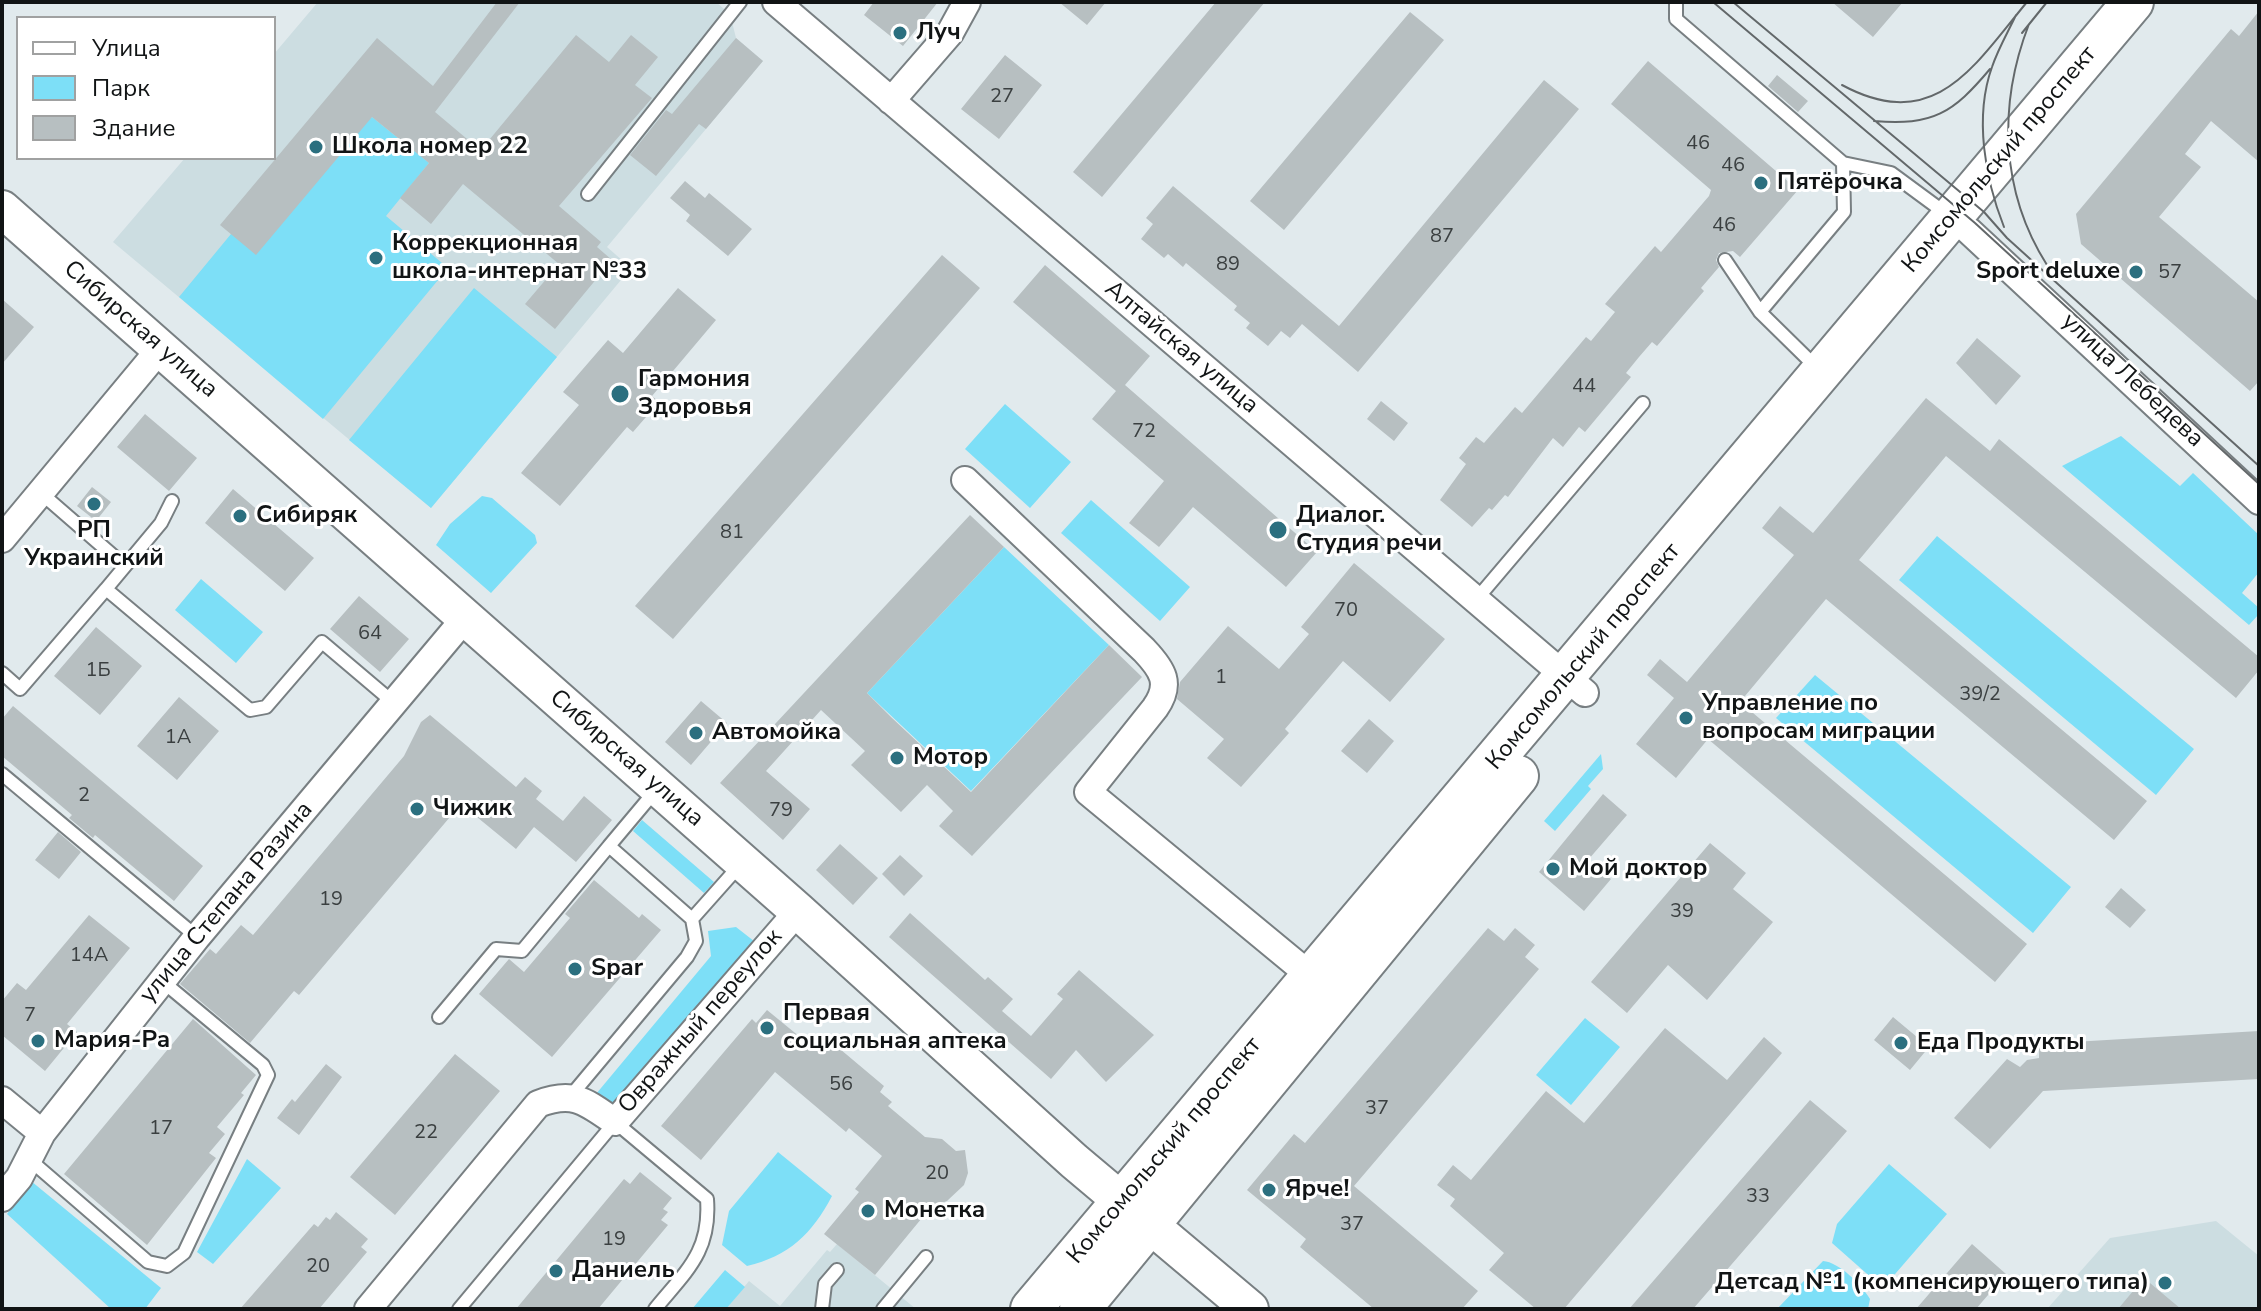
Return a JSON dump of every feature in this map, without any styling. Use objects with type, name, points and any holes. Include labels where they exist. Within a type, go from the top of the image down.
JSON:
[{"type":"main road","name":"Комсомольский проспект","points":[[1031,1309],[1136,1212],[1960,224],[2133,2]]},
{"type":"main road","name":"Комсомольский проспект","points":[[1080,1309],[1136,1212],[1312,977],[1576,685],[1822,372],[2163,2]]},
{"type":"main road","name":"Сибирская улица","points":[[2,209],[1136,1212],[1250,1309]]},
{"type":"street","name":"Алтайская улица","points":[[776,2],[1576,685]]},
{"type":"street","points":[[891,101],[950,33],[967,2]]},
{"type":"street","name":"улица Лебедева","points":[[1960,224],[2259,501]]},
{"type":"street","points":[[2,539],[160,349]]},
{"type":"street","points":[[965,480],[1144,650],[1157,664],[1166,682],[1164,696],[1088,792],[1312,977]]},
{"type":"street","name":"улица Степана Разина","points":[[2,1198],[30,1160],[42,1133],[197,937],[466,617]]},
{"type":"street","name":"Овражный переулок","points":[[569,1098],[583,1100],[615,1122],[798,911]]},
{"type":"street","points":[[368,1309],[538,1104],[559,1096],[569,1098]]},
{"type":"street","points":[[2,1100],[42,1133]]},
{"type":"lane","points":[[588,194],[740,2]]},
{"type":"lane","points":[[1676,2],[1676,19],[1843,163],[1891,173],[1960,224]]},
{"type":"lane","points":[[1760,312],[1844,212],[1843,163]]},
{"type":"lane","points":[[1725,260],[1760,312],[1822,372]]},
{"type":"lane","points":[[1475,601],[1643,403]]},
{"type":"lane","points":[[41,493],[125,566]]},
{"type":"lane","points":[[2,673],[20,689],[161,523],[172,501]]},
{"type":"lane","points":[[106,589],[250,710],[266,707],[322,642],[394,703]]},
{"type":"lane","points":[[2,774],[197,937]]},
{"type":"lane","points":[[439,1017],[496,949],[522,951],[659,788]]},
{"type":"lane","points":[[569,1098],[687,957],[696,941],[692,919],[609,846]]},
{"type":"lane","points":[[692,919],[743,862]]},
{"type":"lane","points":[[30,1160],[148,1262],[167,1266],[184,1253],[266,1085],[268,1075],[263,1065],[162,981]]},
{"type":"lane","points":[[459,1309],[615,1122],[707,1199],[709,1223],[701,1253],[655,1309]]},
{"type":"lane","points":[[883,1309],[926,1257]]},
{"type":"lane","points":[[822,1309],[825,1284],[837,1270]]},
{"type":"shaded area","name":"Коррекционная школа-интернат №33","points":[[318,2],[716,2],[730,14],[736,38],[763,61],[607,247],[631,268],[431,508],[113,242],[183,160],[276,160],[276,52]]},
{"type":"shaded area","name":"Детсад №1 (компенсирующего типа)","points":[[2216,1221],[2259,1256],[2259,1309],[2047,1309],[2110,1238]]},
{"type":"shaded area","points":[[837,1244],[916,1309],[726,1309],[749,1281],[780,1306],[827,1250],[830,1252]]},
{"type":"green space","points":[[372,117],[429,163],[386,216],[448,268],[323,419],[179,297],[231,234]]},
{"type":"green space","points":[[474,288],[557,357],[431,508],[349,440]]},
{"type":"green space","points":[[1005,404],[1071,462],[1030,508],[965,449]]},
{"type":"green space","points":[[2121,436],[2180,486],[2193,473],[2259,535],[2259,572],[2242,593],[2259,608],[2259,614],[2249,625],[2062,466]]},
{"type":"green space","points":[[482,496],[492,498],[535,535],[537,543],[491,593],[436,545],[450,524]]},
{"type":"green space","points":[[1091,500],[1190,587],[1160,621],[1061,533]]},
{"type":"green space","points":[[1937,536],[2194,749],[2156,795],[1899,580]]},
{"type":"green space","points":[[1004,547],[1109,645],[971,791],[867,693]]},
{"type":"green space","points":[[201,579],[263,632],[236,663],[175,610]]},
{"type":"green space","points":[[1815,675],[2071,887],[2033,933],[1776,718]]},
{"type":"green space","points":[[1601,754],[1603,769],[1588,786],[1591,789],[1555,831],[1544,821]]},
{"type":"green space","points":[[642,820],[714,882],[704,893],[633,831]]},
{"type":"green space","points":[[736,927],[759,945],[619,1113],[596,1094],[711,956],[708,931]]},
{"type":"green space","points":[[1585,1018],[1620,1047],[1571,1105],[1536,1075]]},
{"type":"green space","points":[[778,1152],[832,1196],[816,1222],[798,1242],[775,1256],[747,1266],[722,1245],[729,1211]]},
{"type":"green space","points":[[247,1159],[281,1188],[213,1264],[197,1252]]},
{"type":"green space","points":[[1889,1164],[1947,1214],[1883,1288],[1832,1243],[1837,1224]]},
{"type":"green space","points":[[31,1181],[161,1288],[145,1309],[111,1309],[7,1214]]},
{"type":"green space","points":[[1823,1261],[1836,1265],[1862,1287],[1870,1299],[1868,1309],[1777,1309]]},
{"type":"green space","points":[[725,1270],[745,1287],[726,1309],[692,1309]]},
{"type":"building","points":[[497,2],[520,2],[435,112],[473,144],[477,139],[485,145],[576,35],[609,62],[631,35],[658,57],[635,85],[652,98],[559,206],[601,242],[597,247],[612,260],[555,329],[525,304],[559,264],[463,184],[431,224],[400,198],[429,163],[372,117],[256,255],[220,225],[377,38],[433,86]]},
{"type":"building","name":"Луч","points":[[874,2],[938,2],[903,46],[864,15]]},
{"type":"building","points":[[1059,2],[1106,2],[1087,25]]},
{"type":"building","points":[[1216,2],[1265,2],[1102,197],[1073,172]]},
{"type":"building","points":[[1832,2],[1903,2],[1873,37]]},
{"type":"building","points":[[2259,11],[2259,162],[2211,121],[2185,154],[2201,167],[2159,217],[2259,302],[2259,381],[2250,391],[2081,244],[2076,214],[2231,29],[2239,36]]},
{"type":"building","points":[[1410,12],[1444,40],[1284,230],[1250,201]]},
{"type":"building","points":[[736,38],[763,61],[706,129],[699,124],[656,176],[630,155],[666,110],[672,114]]},
{"type":"building","points":[[1005,55],[1042,85],[999,139],[961,109]]},
{"type":"building","points":[[1648,61],[1798,190],[1740,257],[1733,251],[1719,253],[1716,260],[1719,267],[1701,288],[1704,291],[1657,346],[1652,342],[1639,357],[1626,373],[1631,377],[1585,432],[1579,427],[1563,447],[1553,438],[1508,497],[1505,495],[1492,510],[1489,508],[1472,527],[1440,500],[1466,464],[1459,458],[1476,437],[1484,443],[1515,407],[1522,413],[1586,337],[1591,341],[1615,312],[1605,304],[1655,246],[1661,252],[1709,196],[1711,190],[1611,104]]},
{"type":"building","points":[[1777,75],[1808,101],[1798,112],[1768,86]]},
{"type":"building","points":[[1544,80],[1579,109],[1358,372],[1302,324],[1290,338],[1281,331],[1268,346],[1246,328],[1250,323],[1234,310],[1237,306],[1186,263],[1183,267],[1168,254],[1164,258],[1141,239],[1153,224],[1146,218],[1173,186],[1339,326]]},
{"type":"building","points":[[685,181],[705,198],[709,193],[752,229],[728,256],[686,221],[690,215],[670,198]]},
{"type":"building","points":[[942,255],[980,288],[673,639],[635,606]]},
{"type":"building","points":[[1045,265],[1150,356],[1125,385],[1317,552],[1286,587],[1193,507],[1159,547],[1129,523],[1164,481],[1092,419],[1116,391],[1013,302]]},
{"type":"building","points":[[678,288],[716,320],[652,396],[659,402],[633,432],[627,427],[560,506],[521,473],[579,405],[563,392],[608,340],[623,353]]},
{"type":"building","points":[[2,299],[34,327],[2,364]]},
{"type":"building","points":[[1977,338],[2021,376],[1996,405],[1956,363]]},
{"type":"building","points":[[1926,398],[1990,451],[1999,439],[2259,657],[2259,670],[2236,698],[1946,456],[1859,560],[2147,801],[2114,840],[1826,599],[1740,702],[2027,944],[1995,982],[1708,739],[1676,778],[1636,744],[1674,698],[1647,675],[1660,659],[1687,682],[1794,555],[1762,528],[1780,506],[1813,533]]},
{"type":"building","points":[[1381,401],[1408,423],[1394,441],[1367,419]]},
{"type":"building","points":[[145,414],[197,458],[169,491],[117,447]]},
{"type":"building","name":"РП Украинский","points":[[92,487],[111,502],[96,521],[77,506]]},
{"type":"building","points":[[233,489],[314,558],[285,591],[205,523]]},
{"type":"building","points":[[970,515],[1004,547],[867,693],[892,718],[971,792],[1109,645],[1142,677],[972,856],[939,826],[953,811],[927,785],[901,812],[851,765],[865,751],[821,710],[766,771],[810,809],[783,840],[720,783]]},
{"type":"building","points":[[1354,563],[1445,639],[1390,702],[1343,661],[1285,729],[1289,733],[1241,787],[1207,758],[1224,739],[1177,699],[1180,682],[1228,626],[1279,669],[1309,634],[1301,627]]},
{"type":"building","points":[[359,596],[409,639],[380,672],[330,629]]},
{"type":"building","points":[[96,627],[142,666],[100,715],[54,676]]},
{"type":"building","points":[[179,697],[219,731],[177,780],[137,746]]},
{"type":"building","name":"Автомойка","points":[[701,701],[727,723],[691,765],[665,742]]},
{"type":"building","points":[[13,706],[203,866],[174,901],[95,835],[93,838],[69,818],[72,815],[2,756],[2,719]]},
{"type":"building","points":[[430,715],[516,787],[525,777],[542,791],[536,799],[563,821],[584,796],[612,820],[576,862],[534,827],[516,849],[461,804],[299,995],[294,991],[250,1043],[180,984],[210,949],[216,954],[241,925],[253,935],[404,756],[421,722]]},
{"type":"building","points":[[1369,719],[1394,741],[1367,773],[1341,751]]},
{"type":"building","points":[[1603,794],[1627,815],[1588,860],[1611,879],[1584,911],[1539,872]]},
{"type":"building","points":[[58,832],[81,852],[59,879],[35,860]]},
{"type":"building","points":[[1710,843],[1746,873],[1733,889],[1773,922],[1707,1000],[1668,965],[1627,1013],[1591,982]]},
{"type":"building","points":[[840,844],[878,878],[853,905],[816,870]]},
{"type":"building","points":[[900,855],[923,876],[904,896],[882,874]]},
{"type":"building","points":[[594,880],[639,918],[642,914],[661,930],[552,1057],[479,994],[509,959],[524,972],[570,918],[565,914]]},
{"type":"building","points":[[2121,888],[2146,910],[2130,928],[2105,907]]},
{"type":"building","points":[[910,913],[985,980],[988,977],[1013,999],[1002,1011],[1031,1036],[1063,999],[1057,994],[1079,970],[1154,1035],[1106,1082],[1076,1050],[1051,1079],[889,937]]},
{"type":"building","points":[[89,915],[130,948],[67,1024],[77,1032],[45,1071],[2,1035],[2,1001],[17,983],[26,990]]},
{"type":"building","points":[[1488,928],[1504,941],[1515,928],[1535,945],[1525,957],[1539,969],[1354,1186],[1478,1291],[1462,1309],[1374,1309],[1300,1247],[1306,1239],[1247,1190],[1294,1134],[1305,1143]]},
{"type":"building","points":[[767,1010],[811,1046],[818,1039],[830,1049],[834,1044],[884,1086],[880,1092],[892,1102],[888,1106],[925,1137],[942,1139],[956,1151],[965,1150],[968,1173],[964,1185],[947,1201],[931,1207],[875,1275],[824,1234],[859,1192],[855,1189],[882,1156],[849,1128],[846,1132],[775,1072],[701,1160],[661,1126],[752,1019],[756,1023]]},
{"type":"building","name":"Еда Продукты","points":[[1893,1017],[1929,1047],[1910,1070],[1874,1040]]},
{"type":"building","points":[[193,1019],[256,1075],[241,1093],[244,1095],[217,1127],[225,1134],[209,1153],[216,1158],[147,1245],[64,1174]]},
{"type":"building","points":[[1665,1028],[1727,1080],[1764,1037],[1782,1053],[1564,1309],[1536,1309],[1489,1270],[1504,1253],[1450,1206],[1455,1199],[1437,1185],[1453,1165],[1471,1180],[1546,1091],[1584,1123]]},
{"type":"building","points":[[2259,1031],[2259,1079],[2043,1091],[1990,1149],[1954,1118],[2007,1059],[2020,1067],[2027,1060],[2039,1058],[2039,1044]]},
{"type":"building","points":[[455,1054],[500,1091],[395,1215],[350,1177]]},
{"type":"building","points":[[326,1064],[342,1077],[299,1135],[277,1118],[292,1099],[295,1102]]},
{"type":"building","points":[[1810,1100],[1847,1131],[1693,1309],[1629,1309]]},
{"type":"building","points":[[640,1172],[672,1198],[663,1209],[668,1212],[661,1220],[668,1225],[598,1309],[516,1309],[624,1179],[630,1184]]},
{"type":"building","points":[[336,1212],[368,1239],[361,1247],[367,1252],[319,1309],[240,1309],[314,1224],[318,1227],[326,1217],[330,1220]]},
{"type":"building","points":[[1972,1244],[2006,1274],[1976,1309],[1916,1309]]},
{"type":"building","points":[[2144,1278],[2181,1309],[2118,1309]]},
{"type":"tram line","points":[[1713,2],[1975,223],[2259,484]]},
{"type":"tram line","points":[[1733,2],[1984,212],[2007,238],[2259,466]]},
{"type":"tram line","points":[[1842,85],[1874,98],[1903,102],[1927,98],[1950,86],[1970,70],[2027,2]]},
{"type":"tram line","points":[[2022,33],[2047,2]]},
{"type":"tram line","points":[[2004,227],[1987,168],[1984,106],[1992,67],[2016,15]]},
{"type":"tram line","points":[[2029,24],[2012,85],[2009,147],[2012,177],[2020,207],[2031,237],[2047,265]]},
{"type":"tram line","points":[[1874,121],[1912,121],[1940,113],[1965,96],[1990,69]]},
{"type":"place","name":"Луч","points":[[900,33]]},
{"type":"place","name":"Школа номер 22","points":[[316,147]]},
{"type":"place","name":"Пятёрочка","points":[[1761,183]]},
{"type":"place","name":"Коррекционная школа-интернат №33","points":[[376,258]]},
{"type":"place","name":"Sport deluxe","points":[[2136,272]]},
{"type":"place","name":"Гармония Здоровья","points":[[620,394]]},
{"type":"place","name":"РП Украинский","points":[[94,504]]},
{"type":"place","name":"Сибиряк","points":[[240,516]]},
{"type":"place","name":"Диалог. Студия речи","points":[[1278,530]]},
{"type":"place","name":"Управление по вопросам миграции","points":[[1686,718]]},
{"type":"place","name":"Автомойка","points":[[696,733]]},
{"type":"place","name":"Мотор","points":[[897,758]]},
{"type":"place","name":"Чижик","points":[[417,809]]},
{"type":"place","name":"Мой доктор","points":[[1553,869]]},
{"type":"place","name":"Spar","points":[[575,969]]},
{"type":"place","name":"Первая социальная аптека","points":[[767,1028]]},
{"type":"place","name":"Мария-Ра","points":[[38,1041]]},
{"type":"place","name":"Еда Продукты","points":[[1901,1043]]},
{"type":"place","name":"Ярче!","points":[[1269,1190]]},
{"type":"place","name":"Монетка","points":[[868,1211]]},
{"type":"place","name":"Даниель","points":[[556,1271]]},
{"type":"place","name":"Детсад №1 (компенсирующего типа)","points":[[2165,1283]]}]
